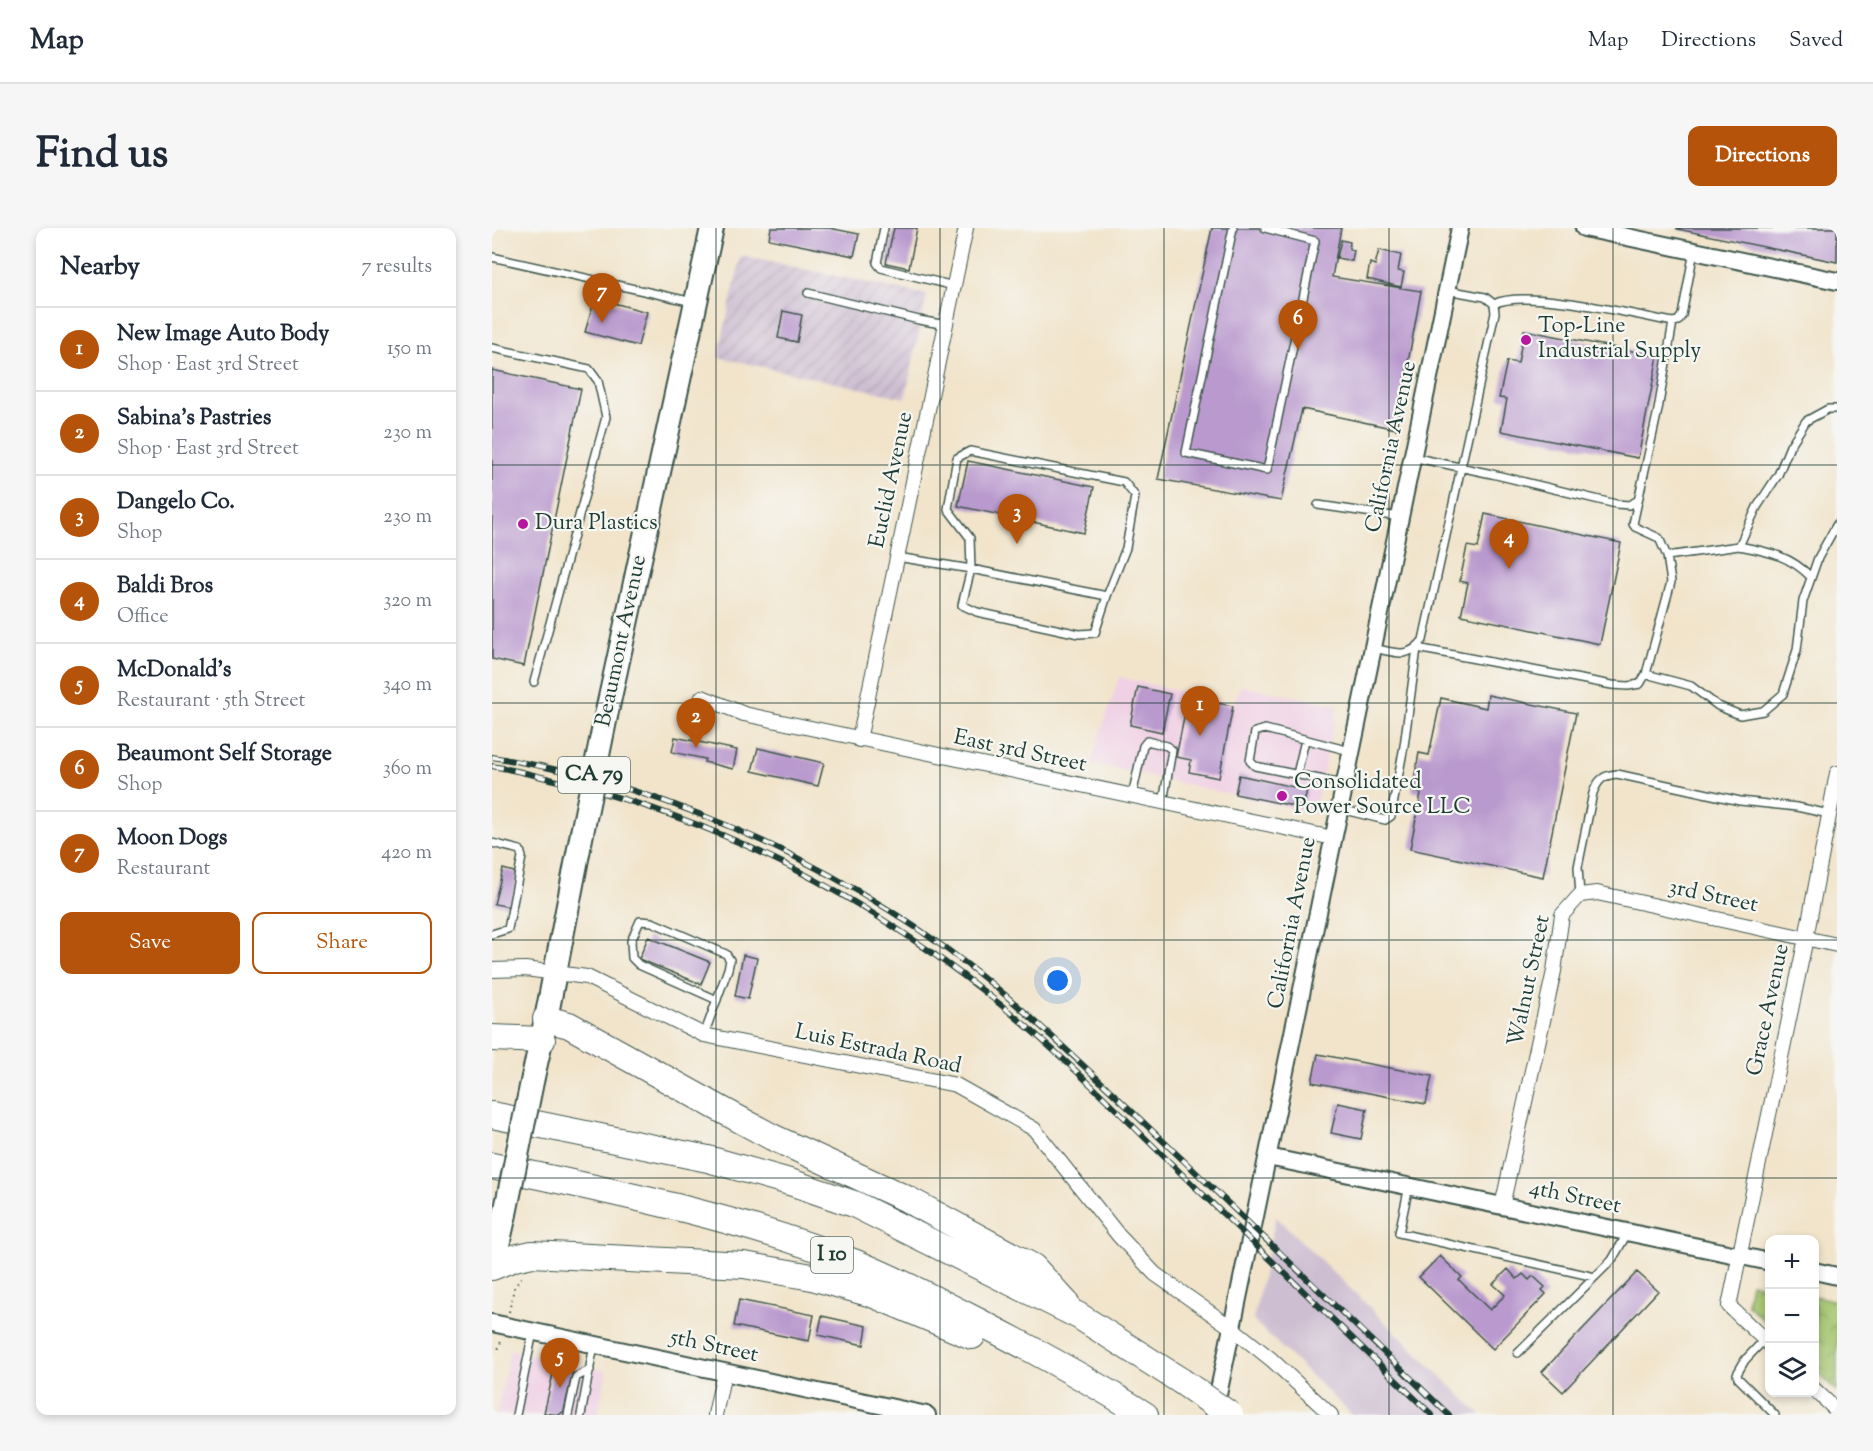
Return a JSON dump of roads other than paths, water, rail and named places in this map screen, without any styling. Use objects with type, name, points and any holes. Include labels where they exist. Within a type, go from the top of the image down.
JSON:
[{"type":"highway","name":"Beaumont Avenue","points":[[492,1267],[544,1029],[606,716],[712,228]]},
{"type":"highway","points":[[492,1038],[569,1025],[723,1112],[907,1199],[1033,1268],[1079,1316]]},
{"type":"highway","name":"I 10","points":[[492,1115],[708,1159],[793,1183],[855,1204],[1079,1316],[1230,1415]]},
{"type":"highway","name":"I 10","points":[[492,1166],[645,1198],[788,1239],[855,1263],[939,1301],[1009,1337],[1145,1415]]},
{"type":"highway","points":[[492,1267],[532,1254],[744,1265],[812,1277],[872,1294],[935,1319],[1145,1415]]},
{"type":"street","name":"Euclid Avenue","points":[[859,740],[966,228]]},
{"type":"street","name":"California Avenue","points":[[1213,1415],[1460,228]]},
{"type":"street","points":[[1584,228],[1837,281]]},
{"type":"street","name":"East 3rd Street","points":[[702,697],[744,714],[859,740],[1333,838]]},
{"type":"street","name":"Grace Avenue","points":[[1765,1340],[1729,1306],[1831,820],[1837,773]]},
{"type":"street","name":"3rd Street","points":[[1580,895],[1597,893],[1837,945]]},
{"type":"street","name":"Walnut Street","points":[[1502,1206],[1554,971],[1562,915],[1580,895]]},
{"type":"street","name":"Luis Estrada Road","points":[[492,970],[525,969],[587,977],[704,1035],[956,1085],[1034,1129],[1119,1236],[1155,1274],[1232,1328],[1272,1360],[1331,1415]]},
{"type":"street","name":"4th Street","points":[[1268,1157],[1765,1261]]},
{"type":"street","points":[[1819,1272],[1837,1276]]},
{"type":"street","name":"5th Street","points":[[492,1323],[927,1415]]},
{"type":"street","points":[[715,1415],[724,1372]]},
{"type":"street","points":[[1819,1393],[1837,1411]]},
{"type":"lane","points":[[884,228],[877,262],[881,268],[954,286]]},
{"type":"lane","points":[[1233,228],[1186,453],[1267,470],[1315,241],[1265,228]]},
{"type":"lane","points":[[1494,304],[1520,298],[1588,306],[1673,322],[1678,321],[1682,315],[1694,251]]},
{"type":"lane","points":[[492,256],[695,303]]},
{"type":"lane","points":[[1372,648],[1400,654],[1410,653],[1423,640],[1496,314],[1494,304],[1485,297],[1448,290]]},
{"type":"lane","points":[[808,293],[946,325]]},
{"type":"lane","points":[[1417,648],[1612,685],[1640,684],[1646,674],[1671,582],[1667,556],[1659,538],[1633,524],[1658,410],[1673,322]]},
{"type":"lane","points":[[492,348],[589,369],[598,381],[606,417],[534,682]]},
{"type":"lane","points":[[1739,546],[1757,507],[1778,475],[1790,446],[1806,421],[1828,409],[1837,409]]},
{"type":"lane","points":[[970,451],[1124,482],[1135,496],[1126,548],[1107,596],[1095,633],[1079,634],[977,612],[962,605],[971,569],[970,538],[948,509],[957,458],[970,451]]},
{"type":"lane","points":[[1413,457],[1616,504],[1629,505],[1637,501]]},
{"type":"lane","points":[[1318,505],[1400,517]]},
{"type":"lane","points":[[1646,674],[1691,686],[1718,706],[1740,715],[1763,711],[1783,694],[1797,650],[1803,601],[1818,558],[1837,524]]},
{"type":"lane","points":[[1667,556],[1739,546],[1777,554],[1799,565],[1811,577]]},
{"type":"lane","points":[[897,557],[1107,596]]},
{"type":"lane","points":[[1339,809],[1384,820],[1391,816],[1404,746],[1417,648]]},
{"type":"lane","points":[[1344,784],[1252,764],[1250,761],[1255,732],[1265,729],[1351,752]]},
{"type":"lane","points":[[1297,774],[1305,740]]},
{"type":"lane","points":[[1132,796],[1143,747],[1147,741],[1167,746],[1172,750],[1163,803]]},
{"type":"lane","name":"Walnut Street","points":[[1580,895],[1578,867],[1593,793],[1597,783],[1608,774],[1617,774],[1740,801],[1797,807],[1831,820]]},
{"type":"lane","points":[[492,843],[514,847],[520,850],[522,857],[510,924],[508,929],[492,934]]},
{"type":"lane","points":[[704,1035],[717,1000],[730,960],[726,954],[652,922],[640,921],[631,940],[632,958],[639,966],[717,1000]]},
{"type":"lane","points":[[1408,1186],[1399,1233],[1595,1277]]},
{"type":"lane","points":[[1518,1353],[1612,1260],[1628,1232]]},
{"type":"lane","points":[[516,1415],[533,1332]]},
{"type":"lane","points":[[1766,1343],[1745,1360],[1737,1374],[1738,1378],[1774,1415]]},
{"type":"lane","points":[[581,1415],[594,1345]]},
{"type":"lane","points":[[568,1415],[576,1377],[590,1370]]},
{"type":"railway","points":[[492,757],[561,771],[629,790],[697,813],[764,842],[828,874],[890,911],[949,951],[1004,994],[1072,1055],[1449,1415]]},
{"type":"railway","points":[[492,766],[634,802],[743,844],[846,897],[944,961],[1017,1018],[1067,1063],[1432,1415]]},
{"type":"place","name":"Moon Dogs","points":[[602,323]]},
{"type":"place","name":"Top-Line Industrial Supply","points":[[1526,340]]},
{"type":"place","name":"Beaumont Self Storage","points":[[1298,350]]},
{"type":"place","name":"Dura Plastics","points":[[523,524]]},
{"type":"place","name":"Dangelo Co.","points":[[1017,544]]},
{"type":"place","name":"Baldi Bros","points":[[1509,569]]},
{"type":"place","name":"New Image Auto Body","points":[[1200,736]]},
{"type":"place","name":"Sabina's Pastries","points":[[696,748]]},
{"type":"place","name":"Consolidated Power Source LLC","points":[[1282,796]]},
{"type":"place","name":"McDonald's","points":[[560,1388]]}]
